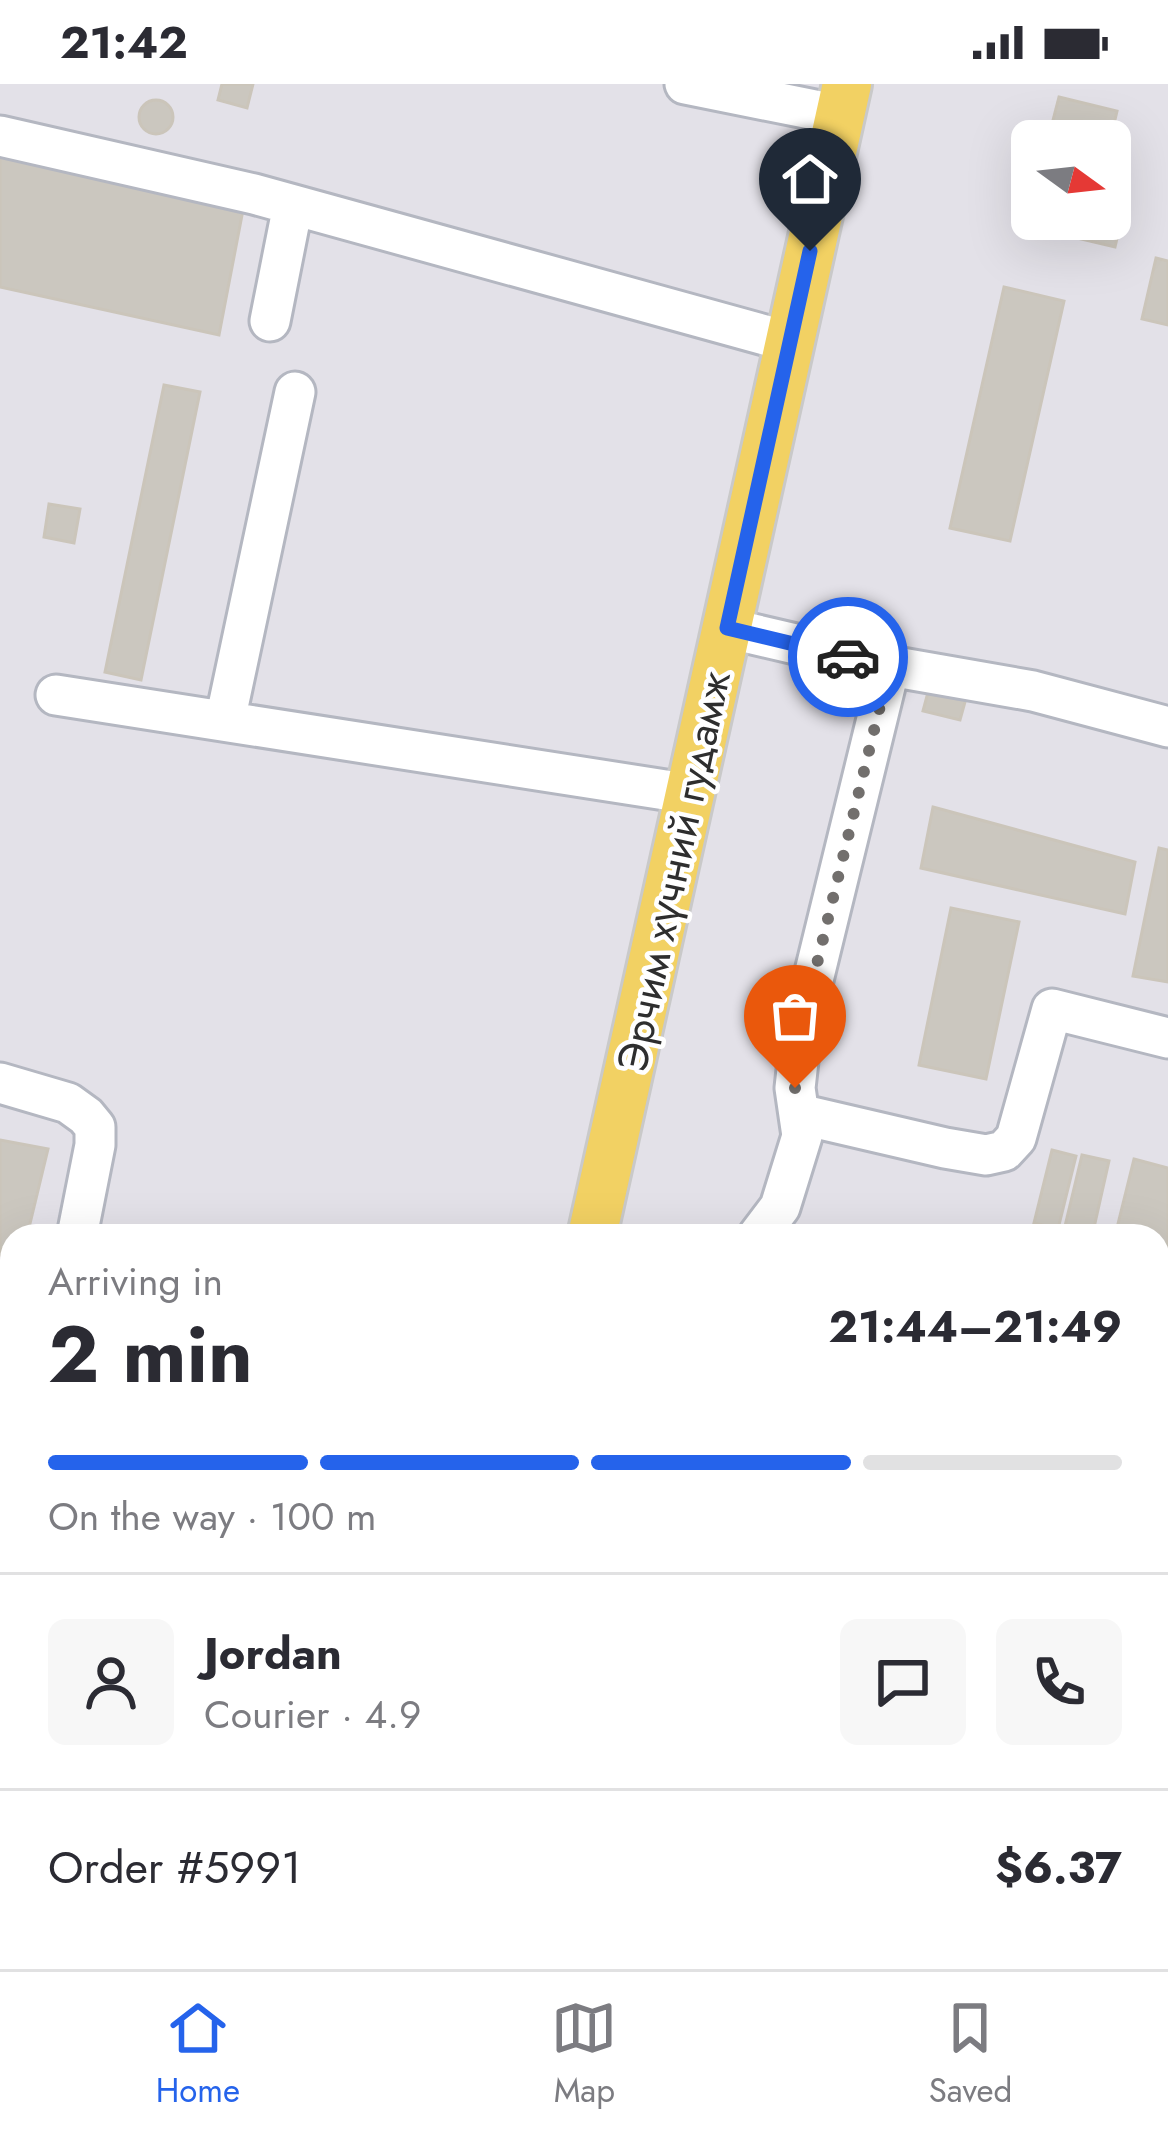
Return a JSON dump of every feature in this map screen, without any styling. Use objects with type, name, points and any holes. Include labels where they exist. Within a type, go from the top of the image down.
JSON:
[{"type":"main road","name":"Эрчим хүчний гудамж","points":[[595,1224],[844,100]]},
{"type":"lane","points":[[685,84],[844,100]]},
{"type":"lane","points":[[0,136],[293,205],[790,342]]},
{"type":"lane","points":[[270,321],[293,205]]},
{"type":"lane","points":[[225,721],[295,392]]},
{"type":"lane","points":[[727,628],[1033,691],[1168,727]]},
{"type":"lane","points":[[767,1224],[780,1207],[802,1136],[795,1088],[802,1025],[890,665]]},
{"type":"lane","points":[[56,695],[691,794]]},
{"type":"lane","points":[[799,1114],[986,1155],[1004,1150],[1016,1138],[1052,1009],[1168,1038]]},
{"type":"lane","points":[[0,1083],[68,1103],[94,1127],[95,1145],[79,1224]]},
{"type":"shaded area","points":[[0,84],[1168,84],[1168,1224],[0,1224]]},
{"type":"building","points":[[222,84],[253,84],[247,108],[218,100]]},
{"type":"building","points":[[1059,97],[1117,111],[1115,120],[1053,120]]},
{"type":"building","points":[[156,100],[168,105],[173,117],[168,129],[156,134],[144,129],[139,117],[144,105]]},
{"type":"building","points":[[0,156],[243,210],[219,335],[0,287]]},
{"type":"building","points":[[1085,240],[1117,240],[1115,247]]},
{"type":"building","points":[[1156,258],[1168,261],[1168,325],[1142,319]]},
{"type":"building","points":[[1004,287],[1064,301],[1010,541],[950,528]]},
{"type":"building","points":[[164,385],[200,392],[141,680],[105,672]]},
{"type":"building","points":[[49,504],[80,509],[74,543],[44,537]]},
{"type":"building","points":[[931,681],[968,691],[960,720],[923,711]]},
{"type":"building","points":[[933,807],[1135,862],[1125,914],[921,868]]},
{"type":"building","points":[[1159,848],[1168,850],[1168,982],[1133,976]]},
{"type":"building","points":[[951,908],[1019,922],[986,1079],[919,1065]]},
{"type":"building","points":[[0,1140],[48,1149],[30,1224],[0,1224]]},
{"type":"building","points":[[1052,1150],[1076,1156],[1059,1224],[1034,1223]]},
{"type":"building","points":[[1082,1155],[1109,1161],[1095,1224],[1065,1224]]},
{"type":"building","points":[[1134,1159],[1168,1168],[1168,1224],[1118,1224]]},
{"type":"way so far","points":[[795,1088],[802,1025],[890,665],[848,657]]},
{"type":"route","points":[[810,251],[727,628],[848,657]]}]
